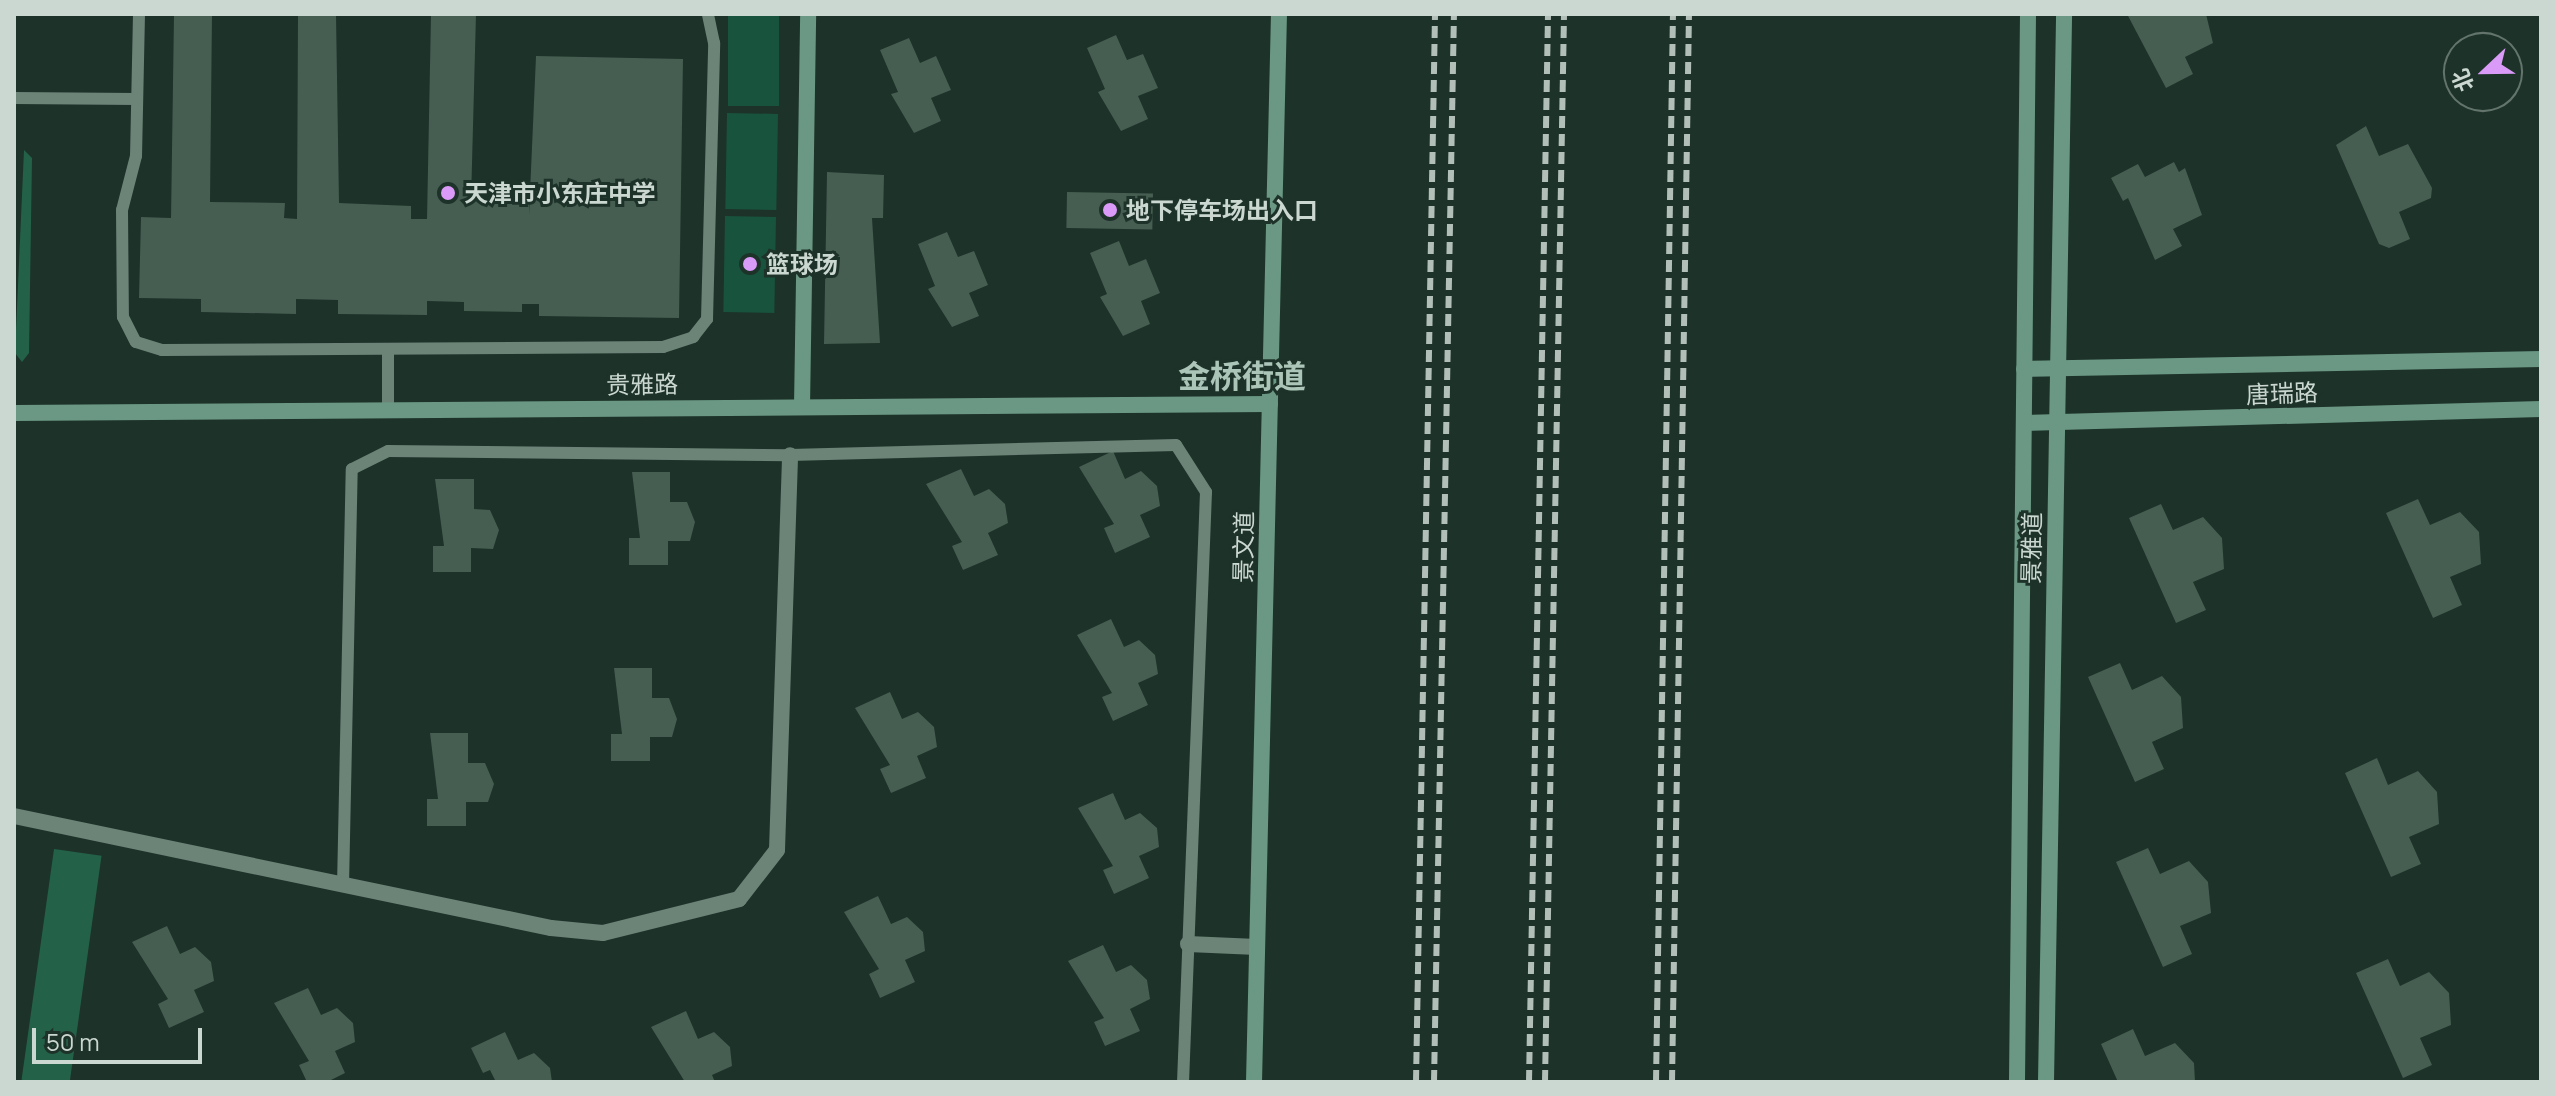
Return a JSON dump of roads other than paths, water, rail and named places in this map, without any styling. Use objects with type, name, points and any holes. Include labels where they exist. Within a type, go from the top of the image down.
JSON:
[{"type":"street","points":[[802,407],[808,14]]},
{"type":"street","name":"景文道","points":[[1254,1082],[1279,14]]},
{"type":"street","name":"景雅道","points":[[2017,1082],[2028,14]]},
{"type":"street","name":"景雅道","points":[[2046,1082],[2064,14]]},
{"type":"street","name":"唐瑞路","points":[[2024,369],[2541,359]]},
{"type":"street","name":"贵雅路","points":[[14,413],[1270,404]]},
{"type":"street","name":"唐瑞路","points":[[2024,423],[2541,409]]},
{"type":"street","points":[[14,816],[343,886],[603,933],[739,899],[777,850],[790,455]]},
{"type":"street","points":[[1188,944],[1257,947]]},
{"type":"lane","points":[[139,14],[136,156],[122,210],[123,317],[136,342],[162,350],[663,347],[704,329],[714,43],[708,14]]},
{"type":"lane","points":[[14,98],[136,99]]},
{"type":"lane","points":[[388,349],[388,411]]},
{"type":"lane","points":[[343,886],[352,469],[388,451],[790,455],[1176,445],[1206,492],[1183,1082]]},
{"type":"railway","points":[[1416,1082],[1435,14]]},
{"type":"railway","points":[[1434,1082],[1454,14]]},
{"type":"railway","points":[[1529,1082],[1548,14]]},
{"type":"railway","points":[[1545,1082],[1564,14]]},
{"type":"railway","points":[[1656,1082],[1673,14]]},
{"type":"railway","points":[[1672,1082],[1689,14]]},
{"type":"place","name":"天津市小东庄中学","points":[[448,193]]},
{"type":"place","name":"地下停车场出入口","points":[[1110,210]]},
{"type":"place","name":"篮球场","points":[[750,264]]},
{"type":"district","name":"金桥街道","points":[[1242,376]]}]
